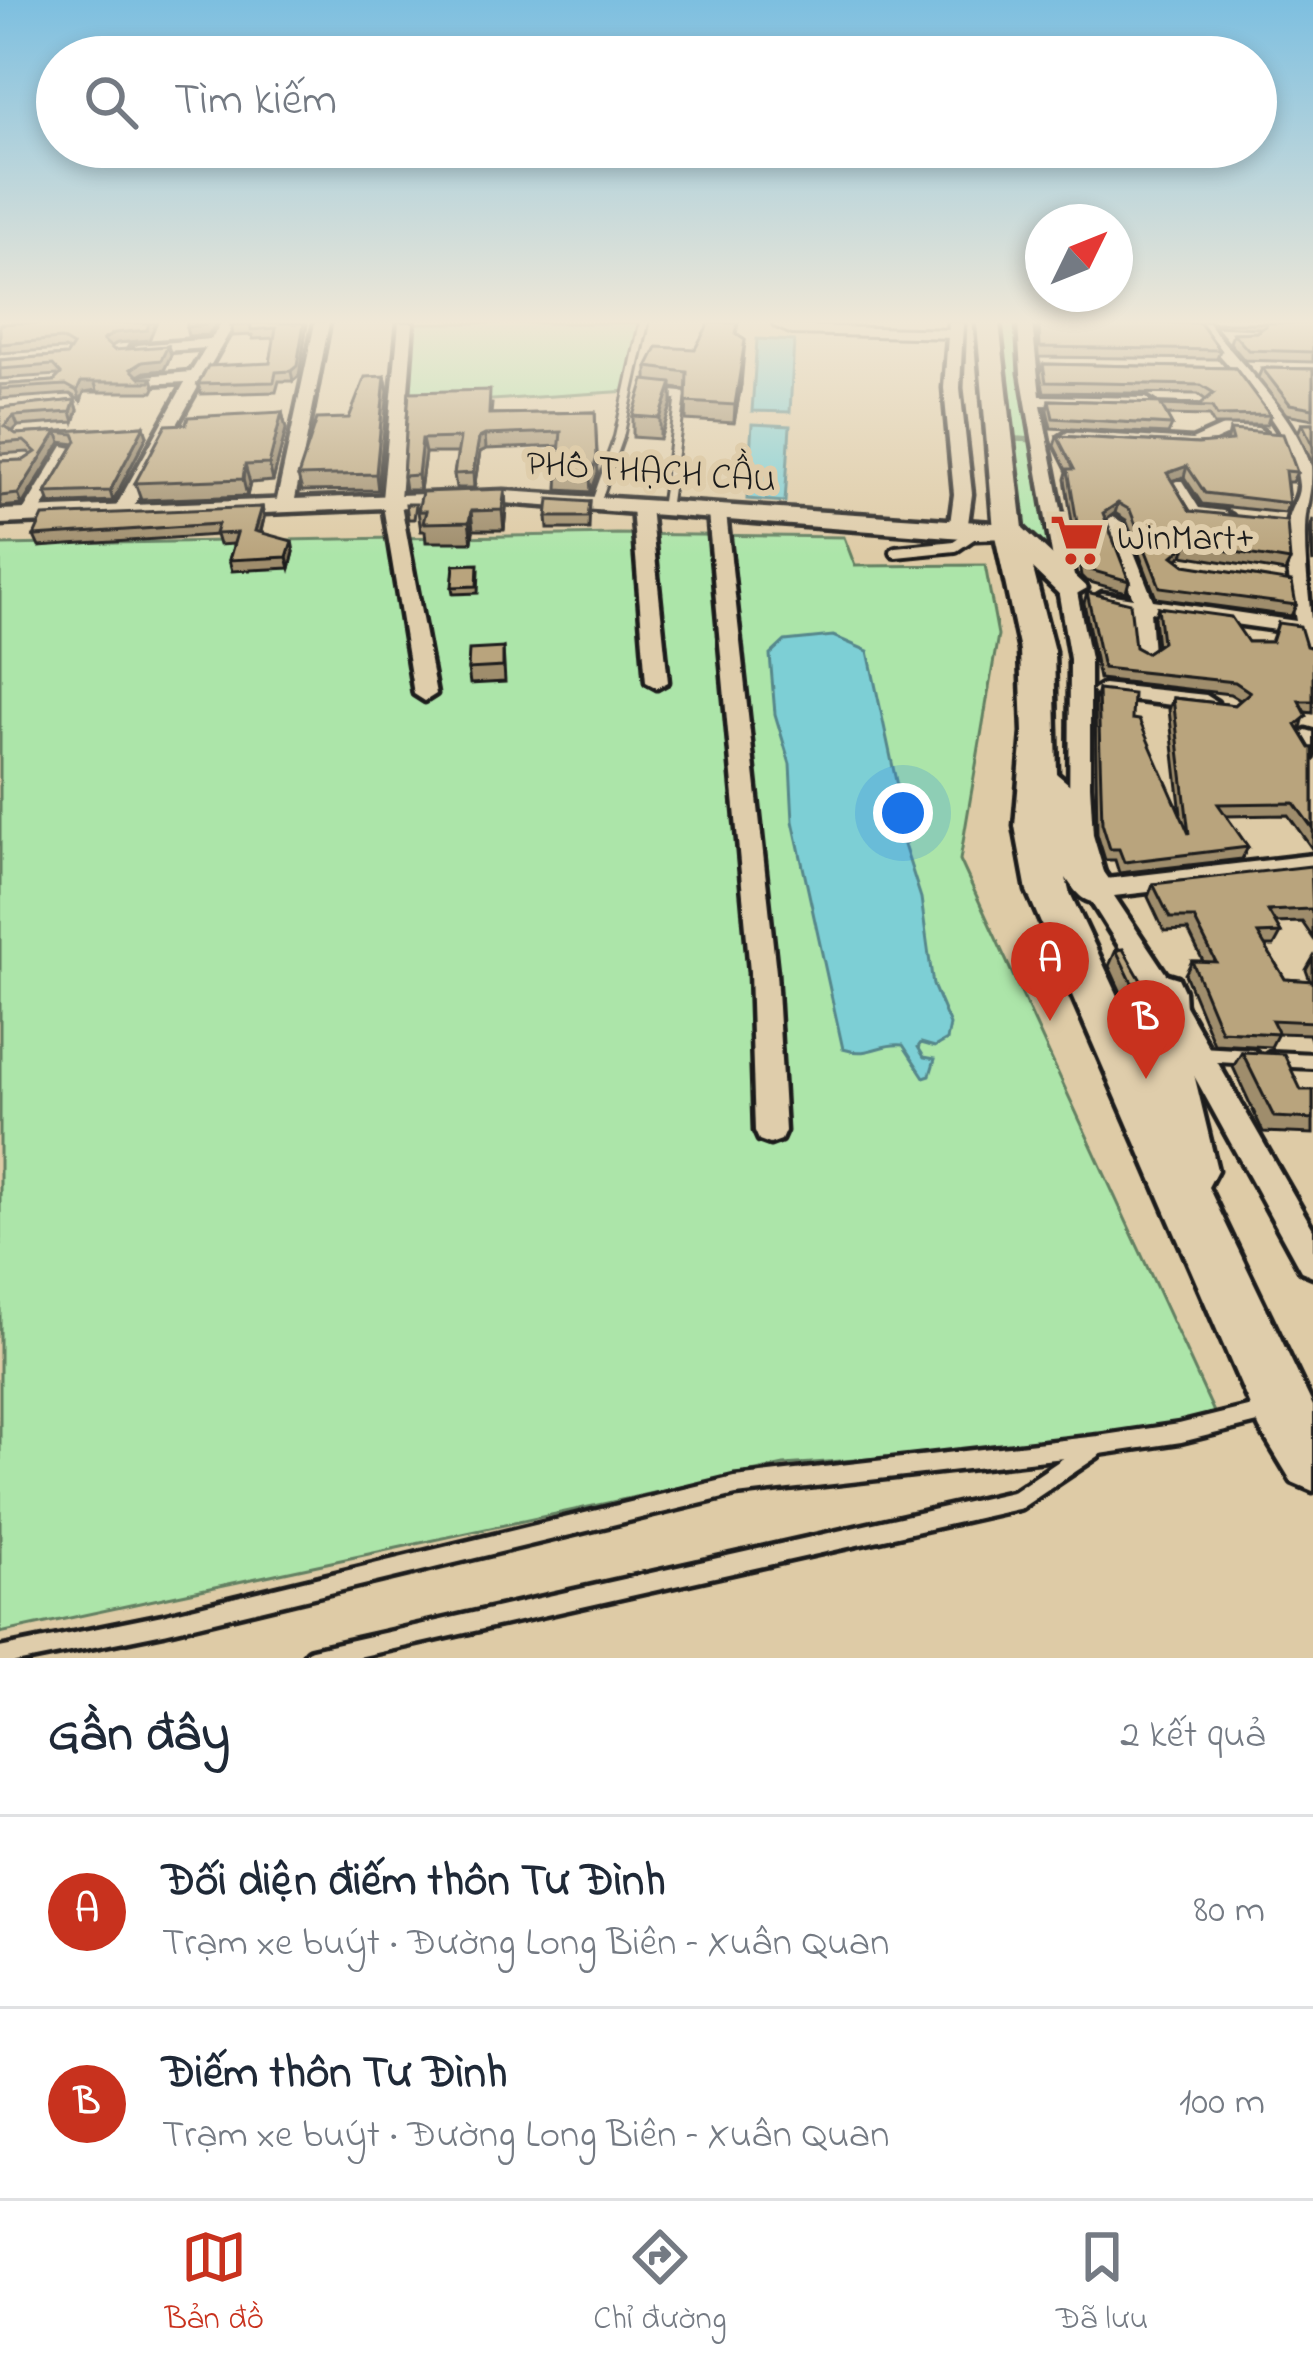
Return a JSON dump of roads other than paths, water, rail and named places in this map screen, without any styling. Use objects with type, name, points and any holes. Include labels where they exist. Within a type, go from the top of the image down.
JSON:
[{"type":"main road","points":[[972,400],[981,531],[1037,651],[1041,733],[1034,826],[1048,891],[1281,1408],[1313,1462]]},
{"type":"main road","points":[[981,531],[1071,588]]},
{"type":"main road","points":[[1041,733],[1060,829],[1070,855],[1096,890]]},
{"type":"main road","points":[[1162,991],[1164,1045],[1198,1193],[1225,1278]]},
{"type":"street","points":[[123,510],[183,400]]},
{"type":"street","points":[[285,504],[306,400]]},
{"type":"street","points":[[399,400],[391,499],[425,694]]},
{"type":"street","points":[[1035,400],[1071,588],[1083,689],[1078,785],[1081,835],[1096,890],[1162,991],[1313,1260]]},
{"type":"street","points":[[1050,400],[1155,403],[1178,443]]},
{"type":"street","points":[[1266,400],[1287,430],[1310,480],[1308,496],[1297,515],[1292,584],[1310,629],[1313,653]]},
{"type":"street","points":[[143,427],[166,426]]},
{"type":"street","points":[[1041,436],[1195,445],[1223,431],[1287,430],[1313,442]]},
{"type":"street","points":[[30,515],[67,438]]},
{"type":"street","points":[[1176,485],[1192,513],[1234,518]]},
{"type":"street","name":"PHỐ THẠCH CẦU","points":[[0,517],[504,496],[981,531]]},
{"type":"street","points":[[641,507],[657,682]]},
{"type":"street","points":[[717,512],[763,972],[770,1131]]},
{"type":"street","points":[[1113,522],[1126,561],[1136,571],[1143,654]]},
{"type":"street","points":[[1276,522],[1298,524]]},
{"type":"street","points":[[1071,588],[1142,606],[1310,629]]},
{"type":"street","points":[[1083,689],[1230,705]]},
{"type":"street","points":[[1096,890],[1313,865]]},
{"type":"lane","points":[[596,502],[627,400]]},
{"type":"lane","points":[[665,509],[680,400]]},
{"type":"lane","points":[[896,552],[956,546],[981,531]]},
{"type":"lane","points":[[1197,1054],[1313,1061]]},
{"type":"lane","points":[[0,1657],[163,1624],[735,1486],[1099,1445],[1180,1433],[1281,1408]]},
{"type":"lane","points":[[313,1658],[1017,1500],[1099,1445]]},
{"type":"water","points":[[753,400],[791,400],[790,412],[752,411]]},
{"type":"water","points":[[752,424],[790,426],[785,502],[747,499]]},
{"type":"water","points":[[833,636],[868,651],[908,837],[904,845],[921,898],[933,985],[950,1025],[947,1040],[935,1047],[921,1043],[918,1047],[924,1057],[935,1059],[930,1075],[924,1077],[903,1045],[861,1052],[843,1049],[793,821],[790,764],[775,714],[770,655],[785,641]]},
{"type":"place","name":"WinMart+","points":[[1077,540]]},
{"type":"place","name":"Đối diện điếm thôn Tư Đình","points":[[1050,1021]]},
{"type":"place","name":"Điếm thôn Tư Đình","points":[[1146,1079]]}]
